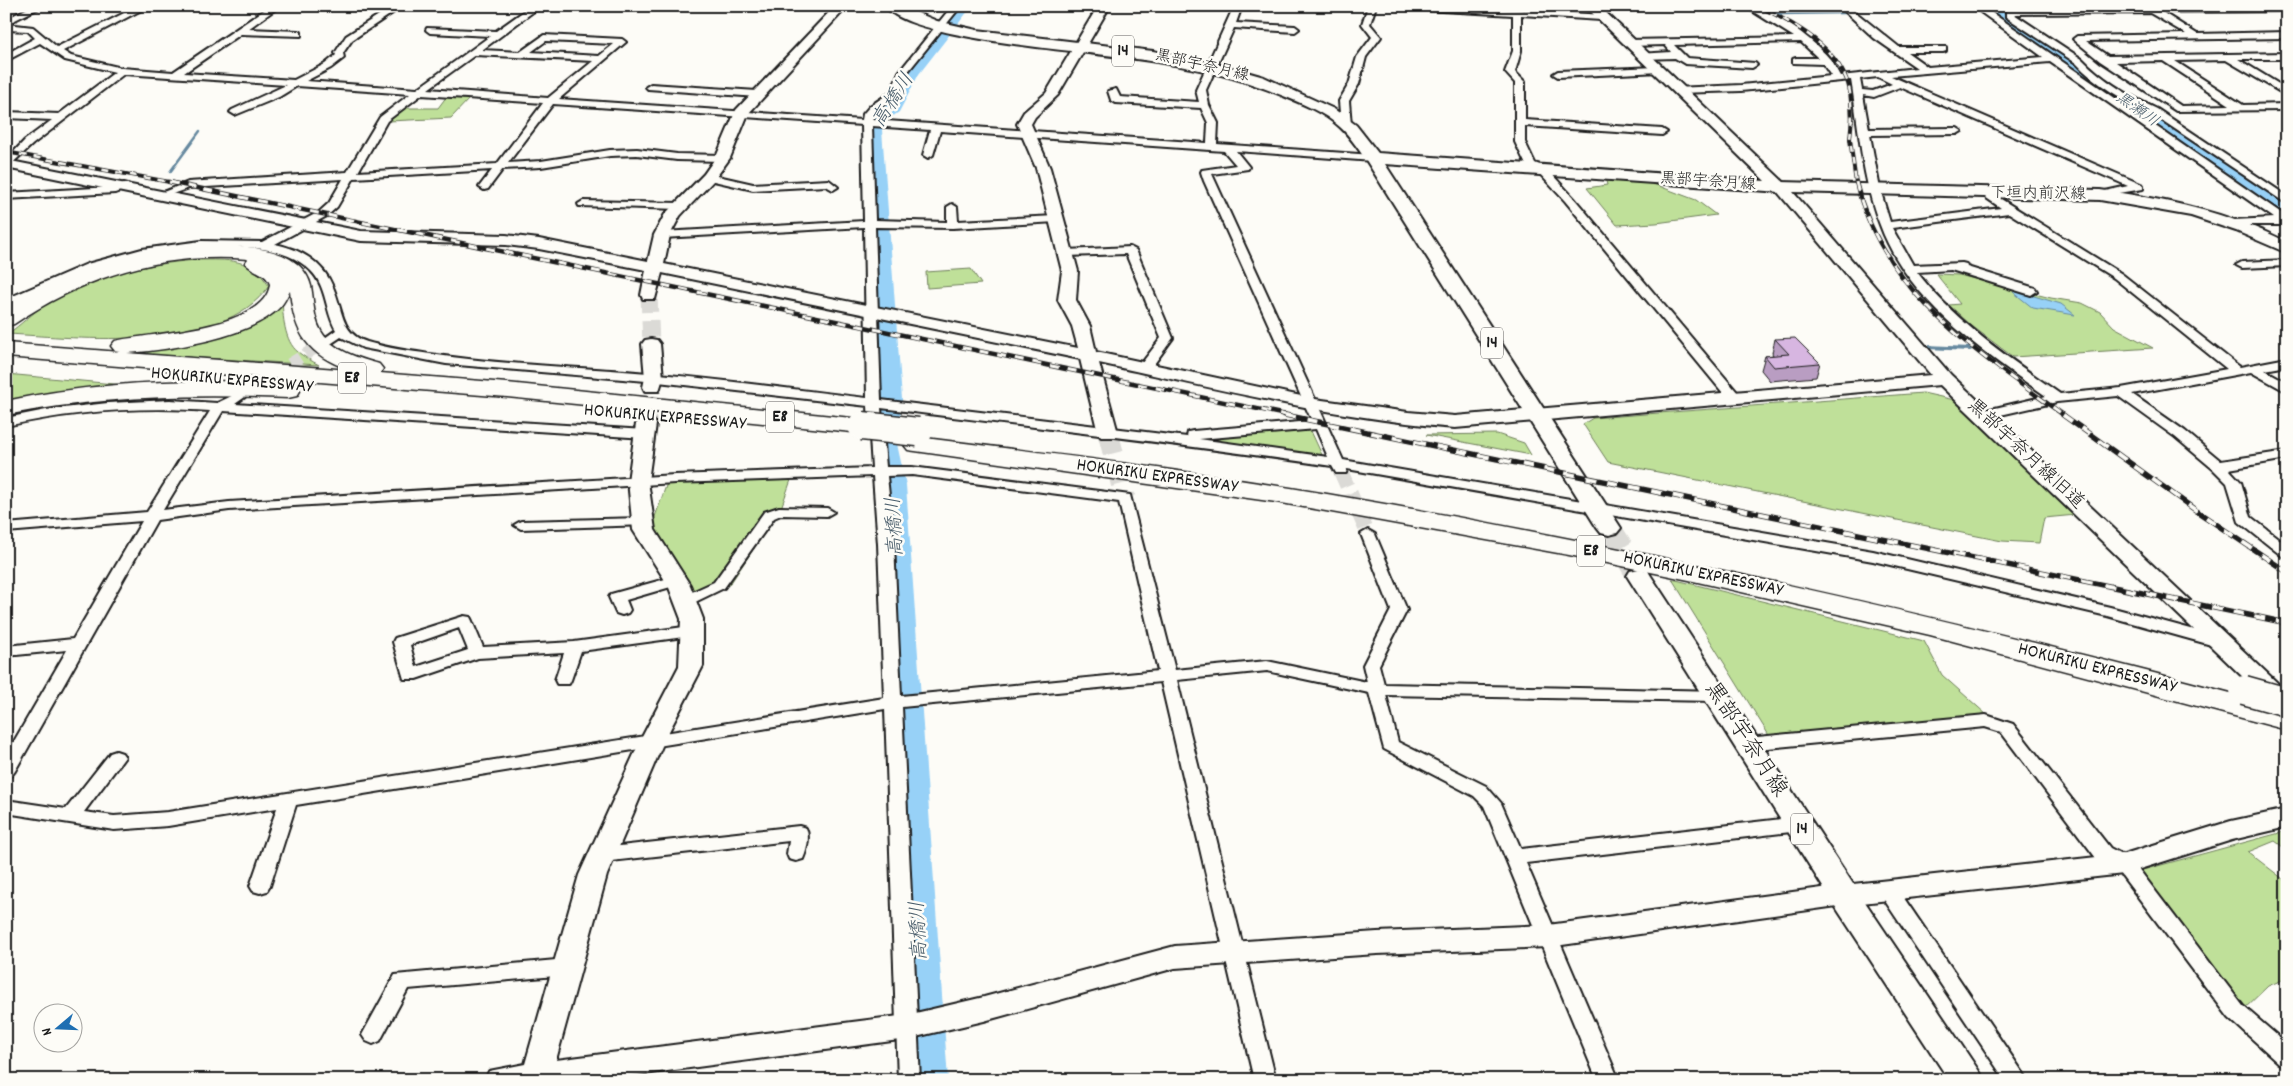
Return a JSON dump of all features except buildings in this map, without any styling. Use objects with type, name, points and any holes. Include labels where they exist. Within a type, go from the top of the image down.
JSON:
[{"type":"highway","points":[[6,319],[61,286],[113,266],[183,253],[219,251],[249,253],[272,258],[290,269],[300,284],[303,311],[309,333],[324,349],[348,362],[417,378],[631,398],[697,408]]},
{"type":"highway","points":[[206,257],[239,259],[266,267],[280,279],[278,294],[262,309],[226,328],[192,338],[151,344],[110,346],[8,345],[53,297],[86,281],[122,270],[164,261],[206,257]]},
{"type":"highway","name":"HOKURIKU EXPRESSWAY","points":[[8,345],[499,402],[866,423]]},
{"type":"highway","name":"HOKURIKU EXPRESSWAY","points":[[8,345],[866,423],[917,439],[1250,490],[1553,543],[1900,620],[2092,667],[2250,700],[2287,702]]},
{"type":"highway","points":[[6,408],[48,399],[100,392],[183,387],[499,402]]},
{"type":"highway","name":"HOKURIKU EXPRESSWAY","points":[[2250,700],[2287,719]]},
{"type":"main road","name":"黒部宇奈月線","points":[[891,6],[909,15],[942,26],[989,36],[1176,57],[1213,66],[1251,77],[1285,91],[1312,103],[1346,125],[1373,158],[1610,528]]},
{"type":"main road","name":"黒部宇奈月線","points":[[1596,12],[1781,187]]},
{"type":"main road","name":"黒部宇奈月線","points":[[1373,158],[1781,187]]},
{"type":"main road","name":"黒部宇奈月線","points":[[1639,576],[1844,894],[1968,1080]]},
{"type":"street","points":[[6,22],[39,6]]},
{"type":"street","points":[[56,50],[64,48],[145,6]]},
{"type":"street","points":[[176,74],[276,6]]},
{"type":"street","points":[[235,112],[268,99],[317,70],[328,66],[341,56],[339,53],[349,38],[399,6]]},
{"type":"street","points":[[264,245],[323,214],[333,205],[383,119],[416,92],[537,6]]},
{"type":"street","points":[[648,295],[662,235],[673,214],[709,177],[723,158],[741,113],[842,6]]},
{"type":"street","points":[[909,1080],[894,702],[882,472],[866,423],[873,311],[867,123],[868,114],[895,92],[902,74],[957,6]]},
{"type":"street","points":[[1104,6],[1051,95],[1029,115],[1024,124],[1043,168],[1070,271],[1067,300],[1081,326],[1108,433]]},
{"type":"street","points":[[1212,147],[1213,123],[1204,105],[1202,90],[1238,6]]},
{"type":"street","points":[[1346,125],[1344,101],[1354,84],[1362,56],[1377,37],[1366,24],[1372,6]]},
{"type":"street","points":[[1406,6],[1517,12],[1596,12]]},
{"type":"street","points":[[1748,6],[1774,19],[1804,39],[1827,61],[1837,78]]},
{"type":"street","points":[[1843,6],[1895,50],[1926,70]]},
{"type":"street","points":[[1976,6],[2286,221]]},
{"type":"street","points":[[2149,8],[2287,93]]},
{"type":"street","points":[[2287,8],[2149,8],[2010,12],[2010,16],[2019,24],[2042,35],[2050,44],[2137,103],[2154,111],[2287,201]]},
{"type":"street","points":[[1517,12],[1517,51],[1510,72],[1520,82],[1520,142],[1531,165],[1542,170],[1733,396]]},
{"type":"street","points":[[1231,25],[1296,29]]},
{"type":"street","points":[[6,27],[30,29],[56,50],[84,63],[122,71],[1373,158]]},
{"type":"street","points":[[430,30],[498,34]]},
{"type":"street","points":[[239,31],[298,34]]},
{"type":"street","points":[[2287,36],[2077,39],[2179,109],[2287,107]]},
{"type":"street","points":[[6,58],[42,38]]},
{"type":"street","points":[[484,187],[550,101],[622,42],[544,38],[524,54]]},
{"type":"street","points":[[1628,43],[1804,39]]},
{"type":"street","points":[[1759,40],[1767,50]]},
{"type":"street","points":[[1668,42],[1677,55],[1685,61],[1752,65]]},
{"type":"street","points":[[1895,50],[1943,49]]},
{"type":"street","points":[[472,52],[601,59]]},
{"type":"street","points":[[1642,56],[1677,55]]},
{"type":"street","points":[[2165,58],[2241,108]]},
{"type":"street","points":[[1678,90],[1741,88],[2024,60],[2284,58]]},
{"type":"street","points":[[1796,61],[1827,61]]},
{"type":"street","points":[[1558,74],[1657,70]]},
{"type":"street","points":[[7,165],[29,142],[122,71]]},
{"type":"street","points":[[1877,74],[2139,187],[2100,195]]},
{"type":"street","points":[[1855,76],[1876,190],[1886,226],[1901,257],[1935,299],[1966,330],[2010,365],[2057,398]]},
{"type":"street","points":[[2269,82],[2287,81]]},
{"type":"street","points":[[1858,92],[1874,94],[1900,84]]},
{"type":"street","points":[[651,87],[757,94]]},
{"type":"street","points":[[1113,91],[1116,100],[1204,105]]},
{"type":"street","points":[[6,114],[61,117]]},
{"type":"street","points":[[1519,123],[1662,132]]},
{"type":"street","points":[[928,155],[936,128]]},
{"type":"street","points":[[1865,132],[1957,131]]},
{"type":"street","points":[[1227,148],[1244,167],[1206,172],[1209,181],[1340,467]]},
{"type":"street","points":[[161,195],[188,185],[548,163],[610,153],[637,152],[677,157],[723,158]]},
{"type":"street","points":[[7,165],[124,186],[300,225],[361,236],[506,240],[539,244],[873,311],[1312,404],[1401,419],[1455,422],[1537,413],[1944,378]]},
{"type":"street","points":[[709,177],[753,187],[829,183],[833,187]]},
{"type":"street","points":[[6,196],[115,190],[124,186]]},
{"type":"street","name":"下垣内前沢線","points":[[1781,187],[2100,195],[2146,200],[2234,223],[2287,248]]},
{"type":"street","name":"黒部宇奈月線旧道","points":[[1781,187],[1944,378],[2287,706]]},
{"type":"street","points":[[1984,193],[2118,276],[2238,371]]},
{"type":"street","points":[[583,204],[680,206]]},
{"type":"street","points":[[952,207],[953,225]]},
{"type":"street","points":[[1886,226],[2011,210]]},
{"type":"street","points":[[662,235],[870,224],[953,225],[1056,218]]},
{"type":"street","points":[[2234,223],[2286,221]]},
{"type":"street","points":[[6,304],[76,272],[132,254],[202,244],[264,245],[297,254],[314,264],[328,286],[332,308],[342,331],[353,341],[402,353],[653,382],[866,423],[1108,433],[1167,438],[1595,506],[1873,556],[2110,612],[2222,643]]},
{"type":"street","points":[[1066,253],[1130,250],[1167,338],[1144,368]]},
{"type":"street","points":[[2242,265],[2287,263]]},
{"type":"street","points":[[1911,270],[1976,265]]},
{"type":"street","points":[[1953,267],[2015,286],[2030,285]]},
{"type":"street","points":[[328,340],[342,331]]},
{"type":"street","points":[[651,344],[653,382]]},
{"type":"street","points":[[1983,415],[2057,398],[2121,392],[2287,362]]},
{"type":"street","points":[[2253,368],[2287,388]]},
{"type":"street","points":[[2121,392],[2180,434],[2218,466],[2234,482],[2244,519],[2287,552]]},
{"type":"street","points":[[6,771],[152,516],[219,406],[238,397]]},
{"type":"street","points":[[6,422],[58,413],[135,405],[219,406],[646,429],[638,481],[644,530],[681,591],[692,619],[691,666],[653,739],[593,875],[536,1078]]},
{"type":"street","points":[[1167,438],[1321,424]]},
{"type":"street","points":[[2218,466],[2287,455]]},
{"type":"street","points":[[6,528],[152,516],[229,506],[638,481],[912,471],[1125,498],[1265,1080]]},
{"type":"street","points":[[622,610],[617,598],[720,585],[769,515],[779,511],[827,512]]},
{"type":"street","points":[[520,525],[643,522]]},
{"type":"street","points":[[1368,534],[1399,610],[1371,665],[1375,689],[1390,745],[1480,791],[1492,803],[1608,1080]]},
{"type":"street","points":[[477,653],[464,621],[401,642],[410,675],[477,653],[574,647],[691,631]]},
{"type":"street","points":[[6,651],[78,644]]},
{"type":"street","points":[[563,680],[574,647]]},
{"type":"street","points":[[6,806],[114,823],[168,819],[653,739],[894,702],[1267,666],[1375,689],[1715,695]]},
{"type":"street","points":[[1747,744],[1986,721],[2008,728],[2102,853],[2124,864],[2236,1012],[2287,1057]]},
{"type":"street","points":[[70,816],[116,756]]},
{"type":"street","points":[[260,886],[289,800]]},
{"type":"street","points":[[500,1080],[536,1078],[907,1027],[984,1009],[1175,957],[1233,952],[1548,936],[1844,894],[2124,864],[2231,831],[2287,818]]},
{"type":"street","points":[[1515,857],[1799,824]]},
{"type":"street","points":[[602,855],[799,832],[796,854]]},
{"type":"street","points":[[1888,890],[2016,1080]]},
{"type":"street","points":[[373,1035],[402,982],[567,967]]},
{"type":"green space","points":[[447,96],[470,98],[451,118],[389,121],[401,108],[438,108]]},
{"type":"green space","points":[[1640,179],[1696,200],[1716,215],[1656,223],[1617,225],[1587,188],[1607,185],[1606,181]]},
{"type":"green space","points":[[197,260],[238,262],[255,270],[269,286],[247,308],[218,323],[184,332],[148,337],[110,338],[8,334],[47,303],[82,285],[120,272],[158,264]]},
{"type":"green space","points":[[971,269],[981,284],[927,288],[926,272]]},
{"type":"green space","points":[[1936,274],[1959,275],[2051,298],[2082,303],[2100,312],[2114,327],[2153,348],[2013,357],[1972,326],[1949,305],[1960,304]]},
{"type":"green space","points":[[282,299],[285,328],[293,347],[319,365],[136,354],[214,336]]},
{"type":"green space","points":[[6,374],[125,385],[6,403]]},
{"type":"green space","points":[[1923,393],[1959,401],[2076,515],[2044,518],[2039,543],[2002,541],[1608,462],[1583,424],[1593,418]]},
{"type":"green space","points":[[1310,429],[1323,457],[1201,439]]},
{"type":"green space","points":[[1497,434],[1524,443],[1531,455],[1426,435]]},
{"type":"green space","points":[[791,480],[781,508],[730,584],[697,600],[651,528],[667,483]]},
{"type":"green space","points":[[1672,579],[1924,641],[1942,675],[1987,715],[1770,737]]},
{"type":"green space","points":[[2287,831],[2287,850],[2275,841],[2248,852],[2287,882],[2287,978],[2268,986],[2242,1011],[2139,871]]},
{"type":"water","points":[[2017,291],[2061,304],[2075,315],[2033,308],[2013,292]]},
{"type":"waterway","name":"高橋川","points":[[929,1080],[894,485],[885,444],[890,399],[873,130],[879,118],[893,108],[912,73],[965,6]]},
{"type":"waterway","points":[[1763,6],[1781,14],[1845,13]]},
{"type":"waterway","name":"黒瀬川","points":[[1987,6],[2287,213]]},
{"type":"waterway","points":[[170,172],[200,131]]},
{"type":"waterway","points":[[1927,347],[1970,349]]},
{"type":"tunnel","points":[[649,295],[651,344]]},
{"type":"tunnel","points":[[244,393],[328,340]]},
{"type":"tunnel","points":[[647,416],[652,387]]},
{"type":"tunnel","points":[[646,424],[648,415]]},
{"type":"tunnel","points":[[1108,433],[1125,498]]},
{"type":"tunnel","points":[[1341,472],[1368,534]]},
{"type":"tunnel","points":[[1609,528],[1639,576]]},
{"type":"railway","points":[[1758,6],[1796,26],[1829,53],[1838,64],[1847,81],[1851,99],[1852,119]]},
{"type":"railway","points":[[1852,119],[1850,139],[1856,183]]},
{"type":"railway","points":[[6,152],[175,183]]},
{"type":"railway","points":[[169,182],[1291,416]]},
{"type":"railway","points":[[1856,182],[1869,221],[1888,257],[1911,288],[1938,317],[1968,344],[2065,416]]},
{"type":"railway","points":[[1285,415],[2287,623]]},
{"type":"railway","points":[[2063,415],[2201,514],[2287,572]]}]
